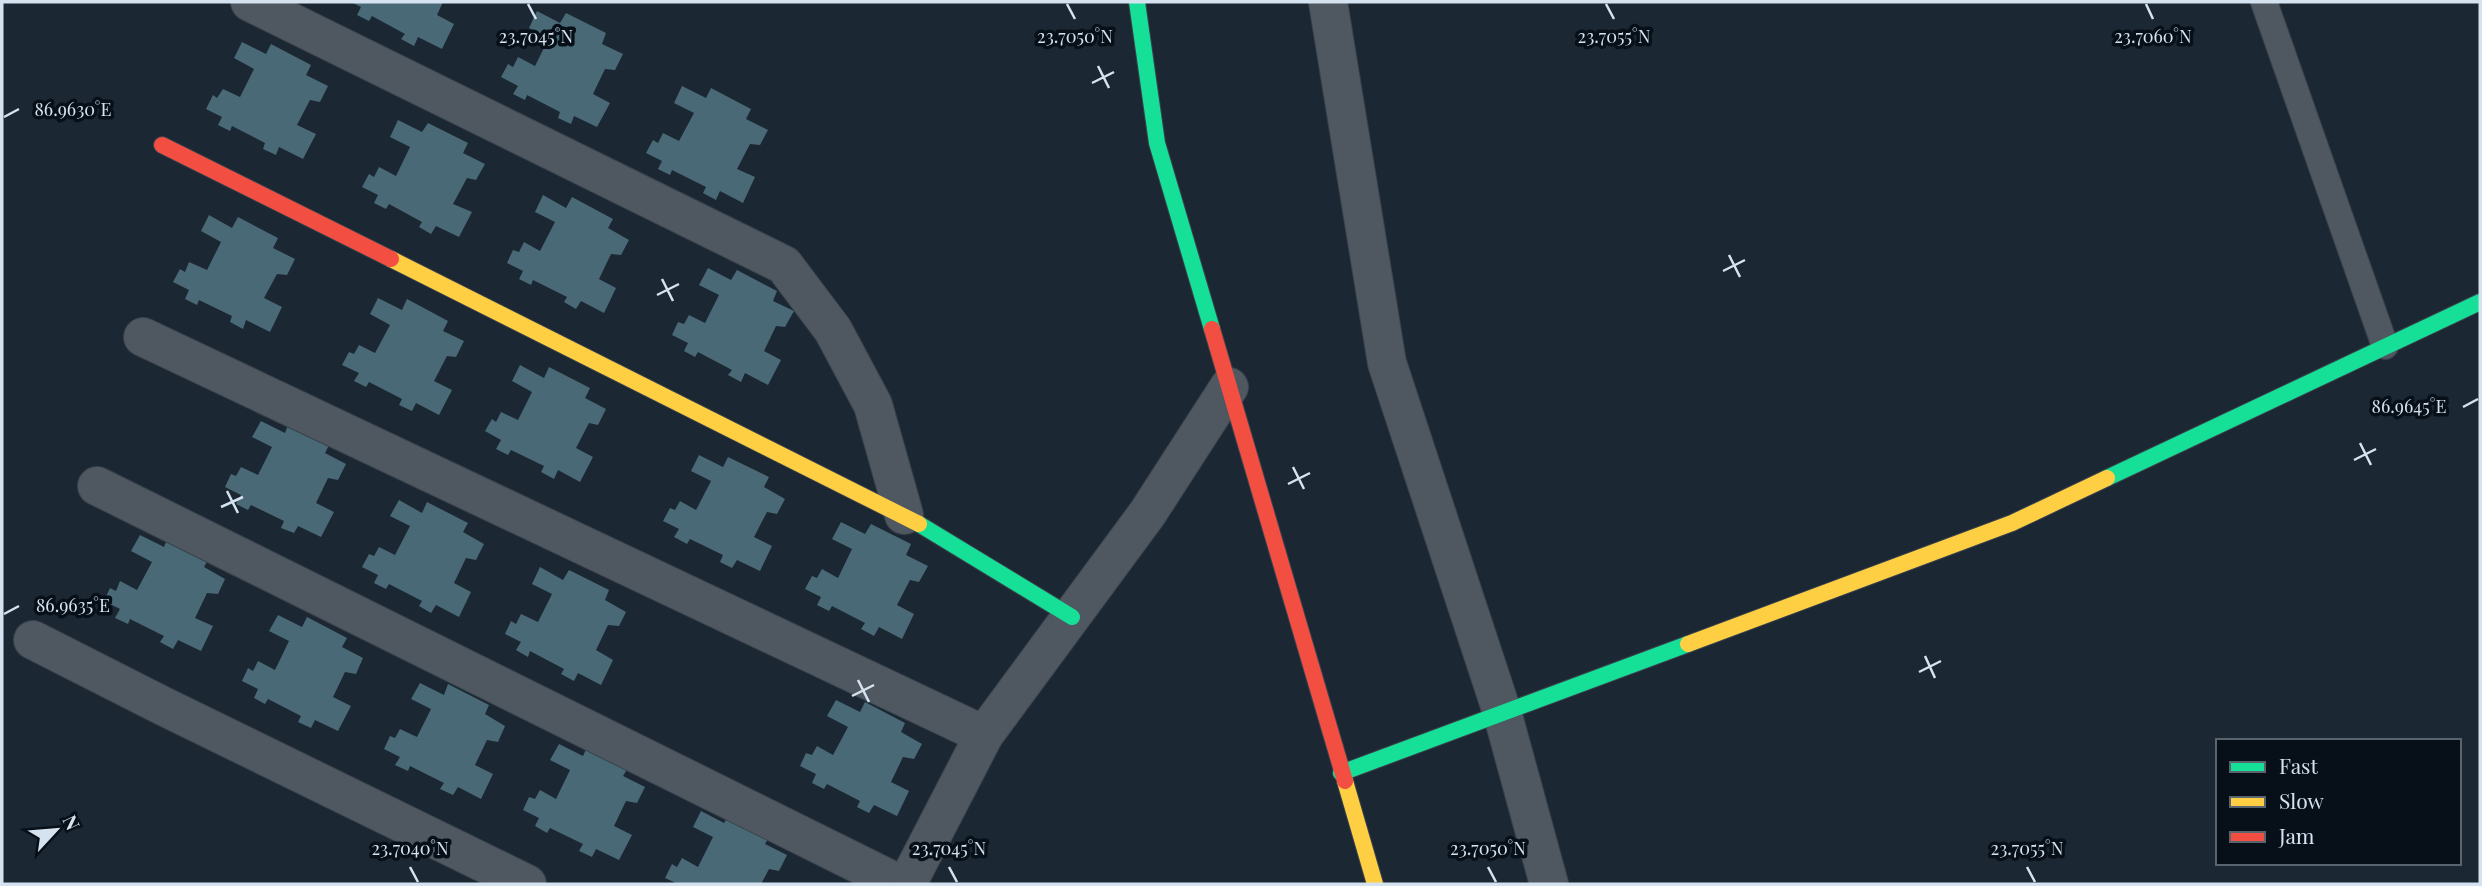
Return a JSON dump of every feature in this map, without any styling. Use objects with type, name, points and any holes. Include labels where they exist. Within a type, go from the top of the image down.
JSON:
[{"type":"street","points":[[250,2],[784,265],[833,330],[873,405],[904,515]]},
{"type":"street","points":[[1137,2],[1157,143],[1375,884]]},
{"type":"street","points":[[1328,2],[1387,363],[1502,712],[1549,884]]},
{"type":"street","points":[[162,145],[904,515],[1072,617]]},
{"type":"street","points":[[1341,773],[2012,523],[2480,302]]},
{"type":"street","points":[[143,337],[984,735]]},
{"type":"street","points":[[907,884],[984,735],[1147,514],[1229,387]]},
{"type":"street","points":[[97,486],[899,884]]},
{"type":"street","points":[[33,640],[527,884]]},
{"type":"lane","points":[[2264,2],[2385,346]]},
{"type":"building","points":[[351,2],[443,2],[437,15],[454,24],[442,49],[418,37],[414,46],[401,39],[405,34],[372,16],[369,21],[357,15],[361,7]]},
{"type":"building","points":[[537,11],[560,23],[566,13],[606,33],[602,44],[623,54],[615,70],[605,69],[593,94],[610,103],[597,127],[574,116],[571,124],[558,118],[560,112],[527,95],[525,100],[513,94],[518,86],[501,77],[508,64],[513,67],[518,57],[535,66],[549,38],[529,28]]},
{"type":"building","points":[[242,42],[266,54],[271,44],[311,65],[306,75],[328,86],[320,102],[310,100],[297,125],[316,134],[303,159],[279,147],[276,155],[263,149],[265,143],[232,126],[230,131],[218,125],[222,117],[206,109],[213,95],[217,98],[223,89],[240,97],[254,69],[234,58]]},
{"type":"building","points":[[682,86],[706,98],[711,88],[751,109],[746,119],[768,130],[760,145],[750,144],[737,169],[755,177],[743,203],[720,191],[716,200],[703,193],[706,187],[672,170],[670,175],[658,169],[662,161],[646,153],[653,140],[658,143],[663,133],[679,141],[694,113],[674,103]]},
{"type":"building","points":[[398,120],[422,132],[428,123],[468,143],[463,153],[485,164],[476,180],[467,178],[453,204],[472,212],[459,237],[436,226],[431,234],[419,227],[422,222],[389,204],[386,209],[374,203],[378,195],[362,187],[369,174],[374,177],[379,167],[396,176],[410,147],[390,137]]},
{"type":"building","points":[[543,195],[566,208],[572,197],[613,219],[608,228],[629,240],[621,255],[611,254],[599,279],[616,288],[604,313],[581,301],[576,309],[564,302],[567,297],[533,280],[531,285],[519,279],[523,271],[507,263],[513,250],[519,252],[524,242],[540,251],[555,222],[535,212]]},
{"type":"building","points":[[209,215],[232,228],[238,217],[278,238],[273,248],[295,259],[287,275],[277,274],[264,298],[282,307],[270,332],[246,320],[243,329],[230,322],[232,316],[199,300],[197,305],[185,299],[189,290],[173,282],[180,269],[185,272],[189,262],[207,270],[221,242],[201,231]]},
{"type":"building","points":[[708,268],[731,280],[737,270],[777,291],[773,301],[794,311],[785,327],[776,326],[764,351],[781,360],[768,385],[745,373],[741,382],[728,375],[732,370],[698,352],[695,357],[684,351],[688,343],[672,335],[678,322],[684,324],[689,315],[705,323],[719,295],[699,285]]},
{"type":"building","points":[[378,298],[402,310],[407,299],[448,321],[443,331],[464,341],[456,357],[447,356],[434,381],[452,390],[439,415],[416,403],[412,411],[399,405],[402,399],[369,382],[366,387],[354,381],[359,373],[342,365],[349,352],[354,354],[359,345],[375,353],[390,325],[370,314]]},
{"type":"building","points":[[520,365],[544,378],[549,367],[590,388],[585,398],[606,409],[598,425],[589,423],[576,448],[593,457],[580,482],[558,470],[554,479],[541,472],[544,466],[511,450],[508,455],[496,449],[501,440],[485,431],[492,419],[496,422],[501,412],[518,420],[532,392],[512,381]]},
{"type":"building","points":[[261,421],[285,433],[289,422],[330,443],[325,453],[346,464],[338,480],[328,478],[316,503],[334,512],[321,537],[298,526],[294,533],[281,528],[284,521],[251,505],[248,510],[236,504],[241,495],[225,487],[231,474],[236,476],[241,467],[258,475],[272,447],[252,437]]},
{"type":"building","points":[[699,455],[723,467],[728,457],[769,477],[764,487],[785,499],[777,514],[767,512],[754,537],[772,546],[760,571],[737,560],[732,568],[720,562],[723,555],[690,539],[687,544],[674,537],[679,529],[663,521],[670,508],[675,510],[680,501],[696,510],[711,481],[691,471]]},
{"type":"building","points":[[399,500],[422,513],[427,502],[468,523],[463,532],[484,544],[476,560],[466,558],[454,583],[471,592],[459,617],[436,605],[431,613],[419,606],[422,601],[389,584],[386,589],[374,583],[378,575],[362,567],[369,554],[374,556],[379,547],[395,555],[410,526],[390,516]]},
{"type":"building","points":[[841,522],[865,534],[871,524],[911,544],[906,555],[928,566],[919,582],[910,580],[897,605],[914,614],[902,639],[879,627],[874,636],[861,629],[865,623],[832,606],[829,611],[817,605],[821,597],[805,589],[812,576],[817,578],[822,569],[838,578],[852,549],[832,539]]},
{"type":"building","points":[[140,535],[164,547],[168,537],[209,558],[204,567],[225,579],[218,594],[207,593],[195,618],[213,626],[201,651],[178,640],[173,649],[160,642],[164,636],[130,619],[128,624],[115,618],[120,609],[104,601],[110,588],[116,591],[120,581],[137,590],[152,562],[131,551]]},
{"type":"building","points":[[540,567],[563,580],[569,570],[609,590],[605,600],[626,612],[619,626],[608,625],[596,650],[613,660],[601,685],[578,673],[574,681],[561,674],[564,669],[530,651],[528,657],[516,650],[521,642],[505,634],[511,621],[516,624],[521,614],[538,622],[552,594],[532,584]]},
{"type":"building","points":[[278,615],[302,627],[307,617],[347,638],[342,647],[363,658],[356,674],[345,672],[333,697],[351,706],[338,731],[315,720],[311,728],[298,722],[301,716],[268,699],[265,704],[254,698],[258,689],[242,681],[248,668],[253,671],[258,661],[275,670],[289,641],[269,631]]},
{"type":"building","points":[[420,683],[444,695],[448,684],[489,705],[485,714],[505,726],[498,742],[487,740],[475,765],[493,774],[481,799],[458,787],[453,795],[440,789],[444,783],[410,766],[408,771],[395,765],[400,757],[384,749],[390,736],[395,738],[400,729],[417,737],[431,709],[411,699]]},
{"type":"building","points":[[836,700],[860,712],[865,702],[905,723],[901,732],[922,744],[914,759],[903,757],[891,782],[909,791],[897,816],[874,805],[869,813],[857,807],[860,801],[827,784],[824,789],[812,783],[816,774],[800,766],[806,753],[812,755],[817,746],[833,755],[848,727],[827,716]]},
{"type":"building","points":[[559,744],[583,756],[588,745],[629,766],[623,776],[645,787],[637,803],[626,801],[614,826],[632,835],[619,860],[596,849],[592,857],[579,851],[583,844],[550,828],[547,833],[535,826],[539,818],[523,810],[529,797],[535,799],[540,790],[556,799],[570,770],[550,760]]},
{"type":"building","points":[[701,811],[724,823],[730,813],[771,834],[765,844],[787,855],[779,871],[769,869],[761,884],[678,884],[665,878],[672,864],[677,867],[682,858],[698,867],[713,837],[693,827]]},
{"type":"traffic: fast","points":[[1137,2],[1157,143],[1212,329]]},
{"type":"traffic: fast","points":[[2107,478],[2480,302]]},
{"type":"traffic: fast","points":[[919,524],[1072,617]]},
{"type":"traffic: fast","points":[[1341,773],[1688,644]]},
{"type":"traffic: slow","points":[[391,259],[919,524]]},
{"type":"traffic: slow","points":[[1688,644],[2012,523],[2107,478]]},
{"type":"traffic: slow","points":[[1345,781],[1375,884]]},
{"type":"traffic: jam","points":[[162,145],[391,259]]},
{"type":"traffic: jam","points":[[1212,329],[1345,781]]}]
